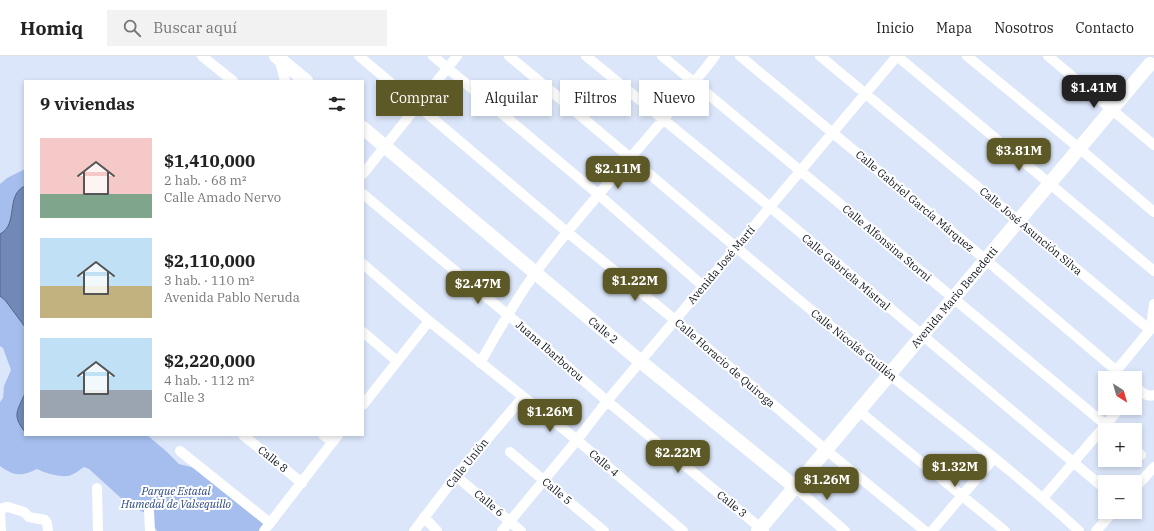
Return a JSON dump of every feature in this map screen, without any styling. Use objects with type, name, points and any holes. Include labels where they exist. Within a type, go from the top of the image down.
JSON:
[{"type":"street","points":[[202,56],[232,80]]},
{"type":"street","name":"Calle Horacio de Quiroga","points":[[359,56],[388,80]]},
{"type":"street","points":[[433,56],[599,195],[704,286]]},
{"type":"street","points":[[438,80],[457,56]]},
{"type":"street","name":"Calle Nicolás Guillén","points":[[509,56],[630,157],[735,248],[889,375],[1043,498],[1079,531]]},
{"type":"street","name":"Calle Gabriela Mistral","points":[[586,56],[770,207],[1098,483]]},
{"type":"street","name":"Calle Alfonsina Storni","points":[[662,56],[690,80]]},
{"type":"street","points":[[696,80],[715,56]]},
{"type":"street","name":"Calle Gabriel García Márquez","points":[[740,56],[986,260],[1116,371]]},
{"type":"street","name":"Calle José Asunción Silva","points":[[820,56],[1018,221],[1152,328]]},
{"type":"street","points":[[897,56],[1154,271]]},
{"type":"street","name":"Avenida José Martí","points":[[502,531],[577,440],[606,401],[897,56]]},
{"type":"street","points":[[967,56],[1154,212]]},
{"type":"street","points":[[1048,56],[1154,145]]},
{"type":"street","points":[[277,57],[284,80]]},
{"type":"street","points":[[277,57],[305,80]]},
{"type":"street","name":"Avenida Mario Benedetti","points":[[761,530],[922,335],[1112,110],[1149,62]]},
{"type":"street","name":"Calle Alfonsina Storni","points":[[709,95],[1103,423]]},
{"type":"street","points":[[364,173],[409,116]]},
{"type":"street","name":"Calle Horacio de Quiroga","points":[[431,116],[567,232],[675,320],[826,450],[925,531]]},
{"type":"street","points":[[480,363],[508,315],[536,273],[567,232],[666,116]]},
{"type":"street","name":"Calle 2","points":[[364,129],[640,361],[795,487],[845,531]]},
{"type":"street","name":"Juana Ibarborou","points":[[364,195],[508,315],[606,401]]},
{"type":"street","name":"Calle 4","points":[[364,265],[429,322],[577,440],[683,531]]},
{"type":"street","points":[[1116,371],[1152,328],[1154,304]]},
{"type":"street","points":[[364,402],[429,322]]},
{"type":"street","points":[[364,333],[397,361]]},
{"type":"street","points":[[1142,392],[1146,395],[1153,395]]},
{"type":"street","name":"Calle Unión","points":[[414,531],[456,476],[523,397]]},
{"type":"street","name":"Calle 3","points":[[606,401],[761,530]]},
{"type":"street","points":[[859,411],[1005,531]]},
{"type":"street","name":"Calle 8","points":[[244,436],[302,483]]},
{"type":"street","points":[[180,451],[267,527],[336,438]]},
{"type":"street","points":[[1043,498],[1074,462],[1098,439]]},
{"type":"street","name":"Calle 5","points":[[510,452],[544,479],[604,531]]},
{"type":"street","points":[[932,531],[994,458]]},
{"type":"street","points":[[1142,480],[1154,467]]},
{"type":"street","name":"Calle 6","points":[[456,476],[521,531]]},
{"type":"street","points":[[97,488],[98,531]]},
{"type":"street","points":[[1,531],[0,512],[4,508],[8,507],[24,512],[29,517],[45,520],[48,530]]},
{"type":"street","points":[[149,511],[150,531]]},
{"type":"street","points":[[424,517],[437,531]]},
{"type":"street","points":[[1096,531],[1107,519]]},
{"type":"green space","name":"Parque Estatal Humedal de Valsequillo","points":[[24,170],[24,436],[148,436],[179,464],[195,468],[267,522],[271,531],[157,531],[145,513],[122,499],[89,469],[84,467],[72,475],[60,476],[37,469],[18,474],[9,472],[0,466],[0,402],[3,398],[4,386],[11,370],[3,348],[0,346],[0,184],[7,178]]},
{"type":"shaded area","points":[[24,187],[24,326],[5,300],[0,296],[0,234],[9,224],[15,196],[19,190]]},
{"type":"shaded area","points":[[24,395],[24,430],[18,421],[18,409]]}]
